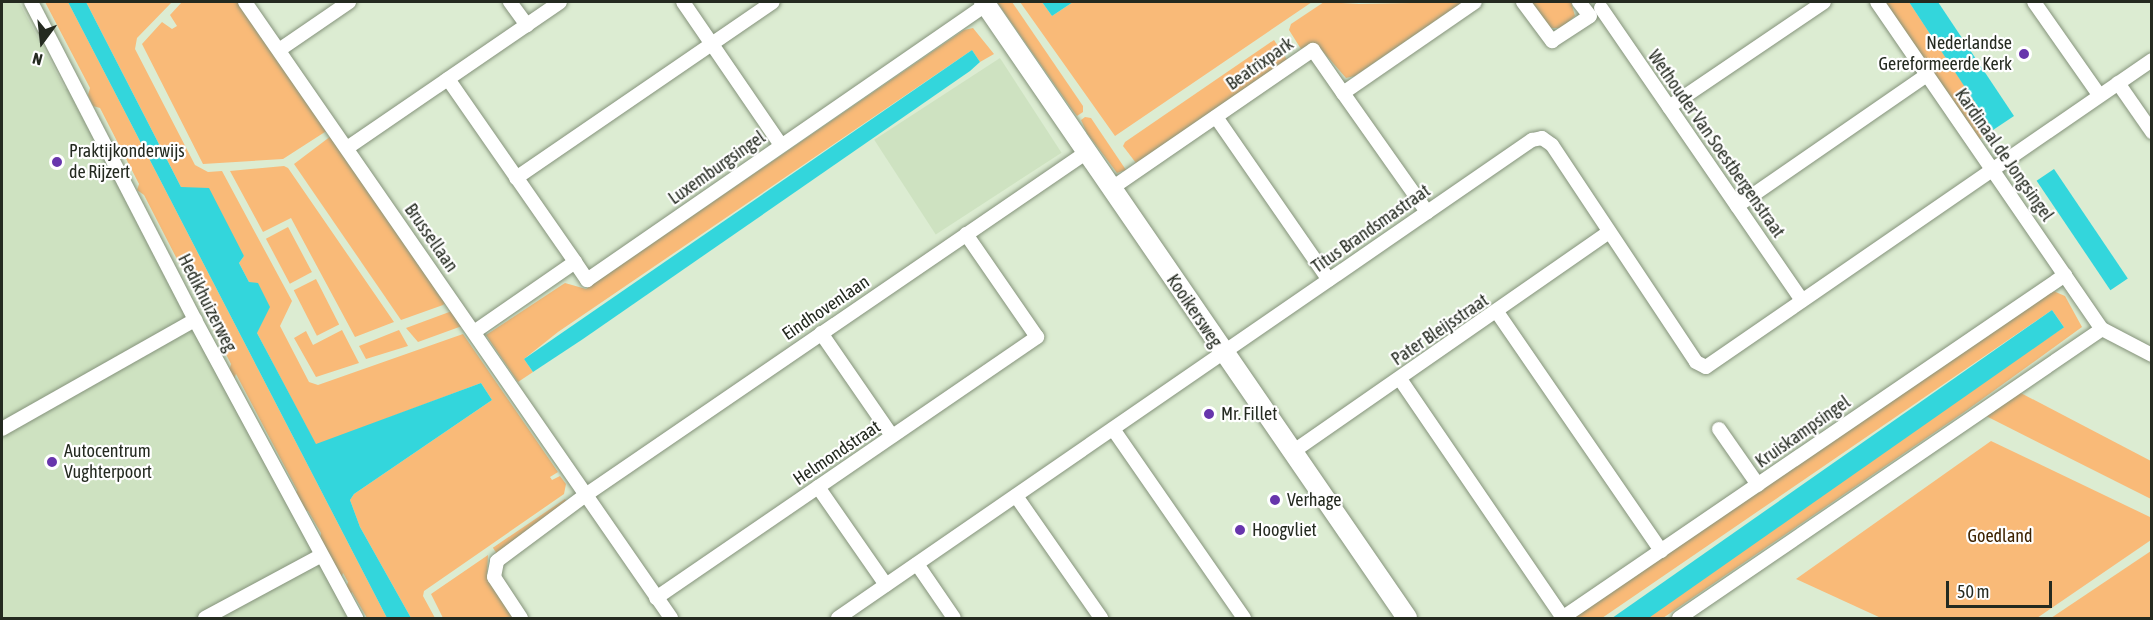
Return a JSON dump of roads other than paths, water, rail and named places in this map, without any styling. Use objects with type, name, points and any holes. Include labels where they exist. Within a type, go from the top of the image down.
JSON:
[{"type":"street","name":"Hedikhuizerweg","points":[[31,2],[195,320],[320,556],[356,618]]},
{"type":"street","name":"Brussellaan","points":[[245,2],[587,494],[670,618]]},
{"type":"street","points":[[279,50],[349,2]]},
{"type":"street","points":[[510,2],[527,25]]},
{"type":"street","points":[[347,148],[561,2]]},
{"type":"street","points":[[683,2],[782,145]]},
{"type":"street","points":[[516,178],[773,2]]},
{"type":"street","points":[[1427,212],[1343,93],[1475,2]]},
{"type":"street","points":[[1523,2],[1552,41],[1600,8]]},
{"type":"street","points":[[1579,2],[1600,8]]},
{"type":"street","points":[[1669,107],[1824,2]]},
{"type":"street","name":"Kardinaal de Jongsingel","points":[[1876,2],[2102,329]]},
{"type":"street","points":[[2034,2],[2099,95]]},
{"type":"street","name":"Luxemburgsingel","points":[[575,262],[587,280],[985,3]]},
{"type":"street","name":"Kooikersweg","points":[[985,3],[1223,354],[1407,618]]},
{"type":"street","name":"Wethouder Van Soestbergenstraat","points":[[1600,8],[1802,301]]},
{"type":"street","name":"Beatrixpark","points":[[1112,188],[1313,50],[1343,93]]},
{"type":"street","points":[[1608,233],[1703,366],[1710,365],[2151,60]]},
{"type":"street","points":[[1737,206],[1927,75]]},
{"type":"street","points":[[448,79],[575,262],[474,332]]},
{"type":"street","points":[[2118,83],[2151,132]]},
{"type":"street","points":[[1216,117],[1329,280]]},
{"type":"street","name":"Titus Brandsmastraat","points":[[838,618],[1532,140],[1542,138],[1552,145],[1608,233]]},
{"type":"street","name":"Eindhovenlaan","points":[[521,618],[494,577],[492,568],[587,494],[1087,152]]},
{"type":"street","name":"Pater Bleijsstraat","points":[[1291,453],[1608,233]]},
{"type":"street","name":"Helmondstraat","points":[[656,598],[1037,337],[966,234]]},
{"type":"street","name":"Kruiskampsingel","points":[[1563,618],[2064,275]]},
{"type":"street","points":[[1497,312],[1661,551]]},
{"type":"street","points":[[2,429],[195,320]]},
{"type":"street","points":[[1679,618],[2102,329],[2151,355]]},
{"type":"street","points":[[821,333],[892,436]]},
{"type":"street","points":[[1400,379],[1563,618]]},
{"type":"street","points":[[1113,429],[1244,618]]},
{"type":"street","points":[[1719,429],[1758,485]]},
{"type":"street","points":[[818,487],[886,585]]},
{"type":"street","points":[[1016,496],[1101,618]]},
{"type":"street","points":[[205,618],[320,556]]},
{"type":"street","points":[[916,564],[954,618]]},
{"type":"water","points":[[68,2],[86,2],[181,187],[209,188],[244,256],[239,263],[249,282],[258,283],[270,307],[257,333],[316,444],[481,383],[492,400],[354,494],[350,500],[360,527],[411,618],[387,618]]},
{"type":"water","points":[[1042,2],[1073,2],[1052,16]]},
{"type":"water","points":[[1909,2],[1938,2],[2014,116],[1993,130]]},
{"type":"water","points":[[972,50],[980,62],[970,71],[533,372],[524,359]]},
{"type":"water","points":[[2054,169],[2128,278],[2110,290],[2037,181]]},
{"type":"water","points":[[2052,310],[2064,327],[1649,618],[1612,618]]},
{"type":"place","name":"Nederlandse Gereformeerde Kerk","points":[[2024,54]]},
{"type":"place","name":"Praktijkonderwijs de Rijzert","points":[[57,162]]},
{"type":"place","name":"Mr. Fillet","points":[[1209,414]]},
{"type":"place","name":"Autocentrum Vughterpoort","points":[[52,462]]},
{"type":"place","name":"Verhage","points":[[1275,500]]},
{"type":"place","name":"Hoogvliet","points":[[1240,530]]},
{"type":"park label","name":"Goedland","points":[[2000,536]]}]
